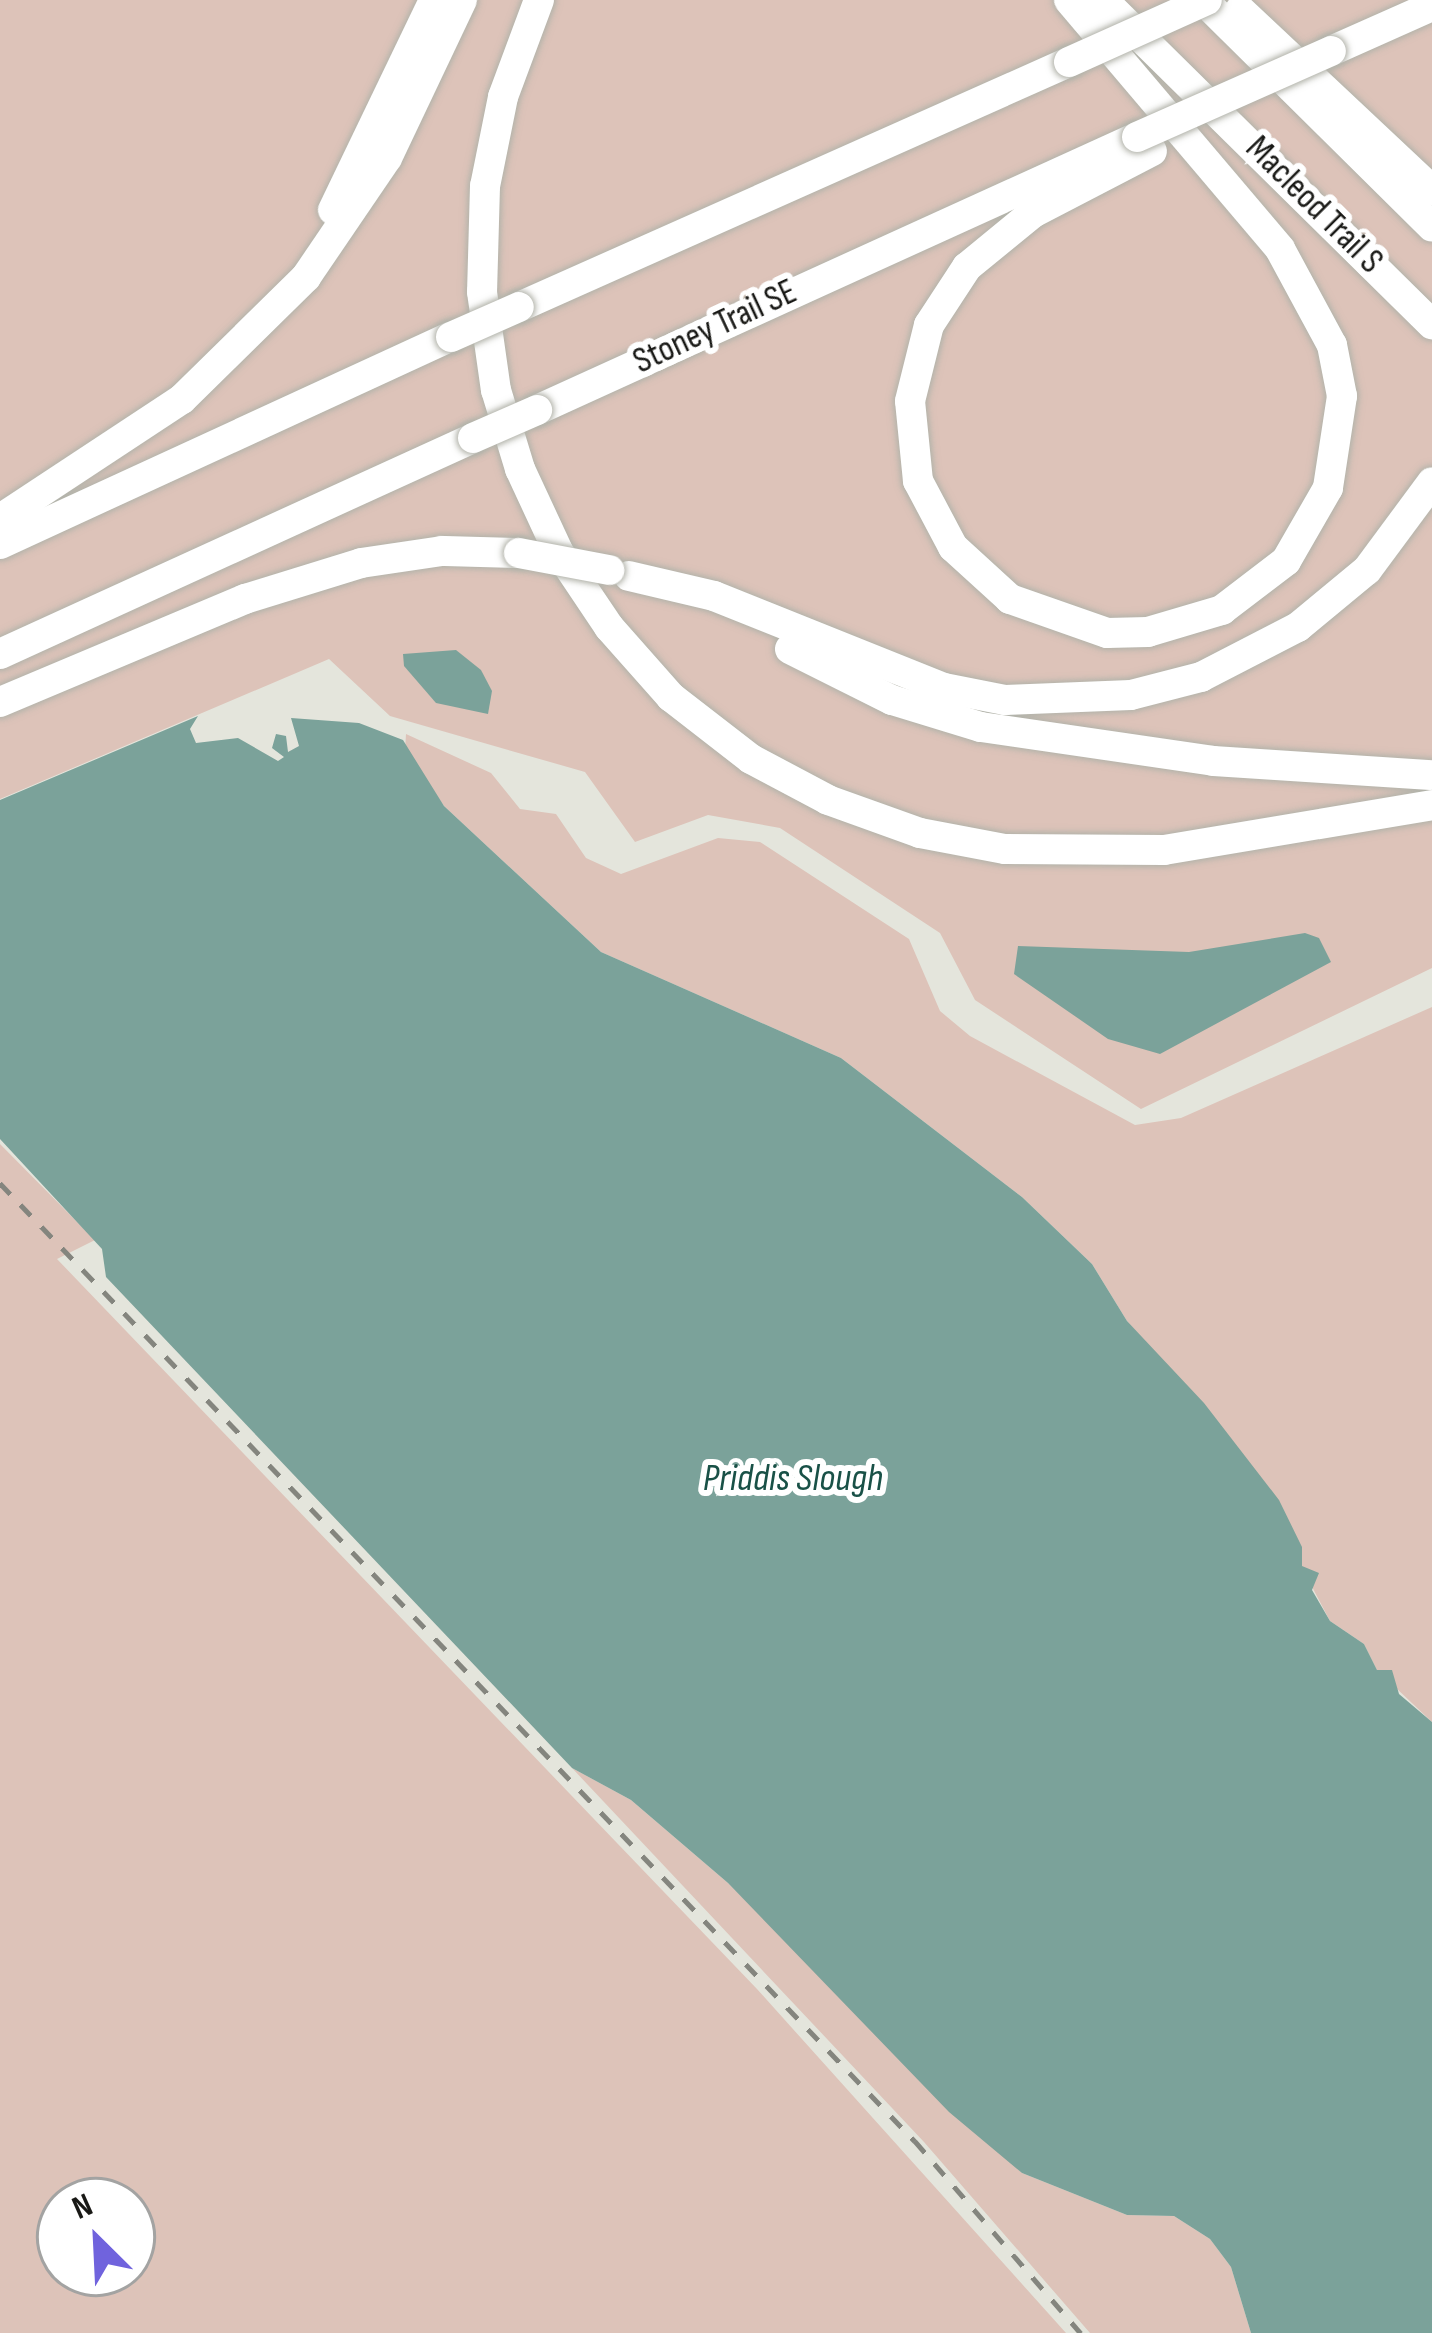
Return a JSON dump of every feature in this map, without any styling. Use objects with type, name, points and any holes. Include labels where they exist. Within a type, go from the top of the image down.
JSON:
[{"type":"highway","points":[[248,340],[351,178],[434,0]]},
{"type":"highway","points":[[0,519],[131,439],[248,340],[364,197],[462,0]]},
{"type":"highway","points":[[538,0],[503,97],[485,186],[482,292],[496,391],[526,484],[567,568],[671,697],[739,752],[828,800],[920,833],[1005,850],[1164,850],[1432,805]]},
{"type":"highway","points":[[1069,0],[1280,249],[1332,346],[1342,396],[1328,488],[1286,561],[1222,610],[1148,632],[1107,633],[1010,599],[953,547],[918,481],[910,401],[928,325],[967,267],[1033,213],[1145,144]]},
{"type":"highway","name":"Macleod Trail S","points":[[1103,0],[1196,86],[1432,324]]},
{"type":"highway","points":[[0,544],[1205,0]]},
{"type":"highway","name":"Macleod Trail S","points":[[1205,0],[1432,227]]},
{"type":"highway","points":[[1228,0],[1432,190]]},
{"type":"highway","name":"Stoney Trail SE","points":[[0,654],[472,438],[1145,144],[1292,68],[1432,5]]},
{"type":"highway","points":[[0,702],[223,608],[361,563],[442,551],[519,553],[714,596],[944,688],[1005,700],[1131,695],[1201,677],[1298,627],[1367,571],[1432,482]]},
{"type":"highway","points":[[619,573],[892,700],[964,723],[1183,758],[1432,775]]},
{"type":"shaded area","points":[[0,0],[1432,0],[1432,968],[1141,1109],[975,1000],[940,933],[780,828],[708,815],[635,842],[585,772],[390,716],[329,659],[0,799]]},
{"type":"shaded area","points":[[406,734],[491,773],[520,809],[556,814],[586,858],[621,874],[718,838],[760,842],[909,939],[940,1011],[970,1036],[1135,1125],[1181,1118],[1432,1007],[1432,1722],[1377,1670],[1364,1644],[1330,1621],[1246,1461],[1127,1321],[1092,1264],[1022,1197],[841,1058],[601,952],[444,806],[405,751]]},
{"type":"shaded area","points":[[0,1144],[95,1240],[57,1259],[757,1989],[1066,2333],[0,2333]]},
{"type":"shaded area","points":[[572,1768],[631,1800],[728,1883],[1022,2173],[1127,2215],[1174,2216],[1210,2239],[1231,2267],[1251,2333],[1090,2333],[924,2142]]},
{"type":"water","points":[[456,650],[481,670],[492,691],[488,714],[436,703],[404,666],[403,654]]},
{"type":"water","name":"Priddis Slough","points":[[198,716],[190,729],[196,743],[238,738],[278,761],[284,757],[272,748],[276,734],[286,736],[288,752],[299,746],[291,718],[359,723],[403,740],[444,806],[601,952],[841,1058],[1022,1197],[1092,1264],[1127,1321],[1204,1403],[1279,1500],[1302,1547],[1302,1566],[1319,1573],[1312,1590],[1330,1621],[1364,1644],[1377,1670],[1392,1670],[1399,1694],[1432,1722],[1432,2333],[1251,2333],[1231,2267],[1210,2239],[1174,2216],[1127,2215],[1022,2173],[949,2112],[728,1883],[631,1800],[572,1768],[106,1277],[102,1249],[0,1139],[0,800]]},
{"type":"water","points":[[1305,933],[1319,938],[1331,962],[1160,1054],[1108,1039],[1014,974],[1018,946],[1189,952]]},
{"type":"railway","points":[[0,1183],[915,2141],[1081,2333]]}]
